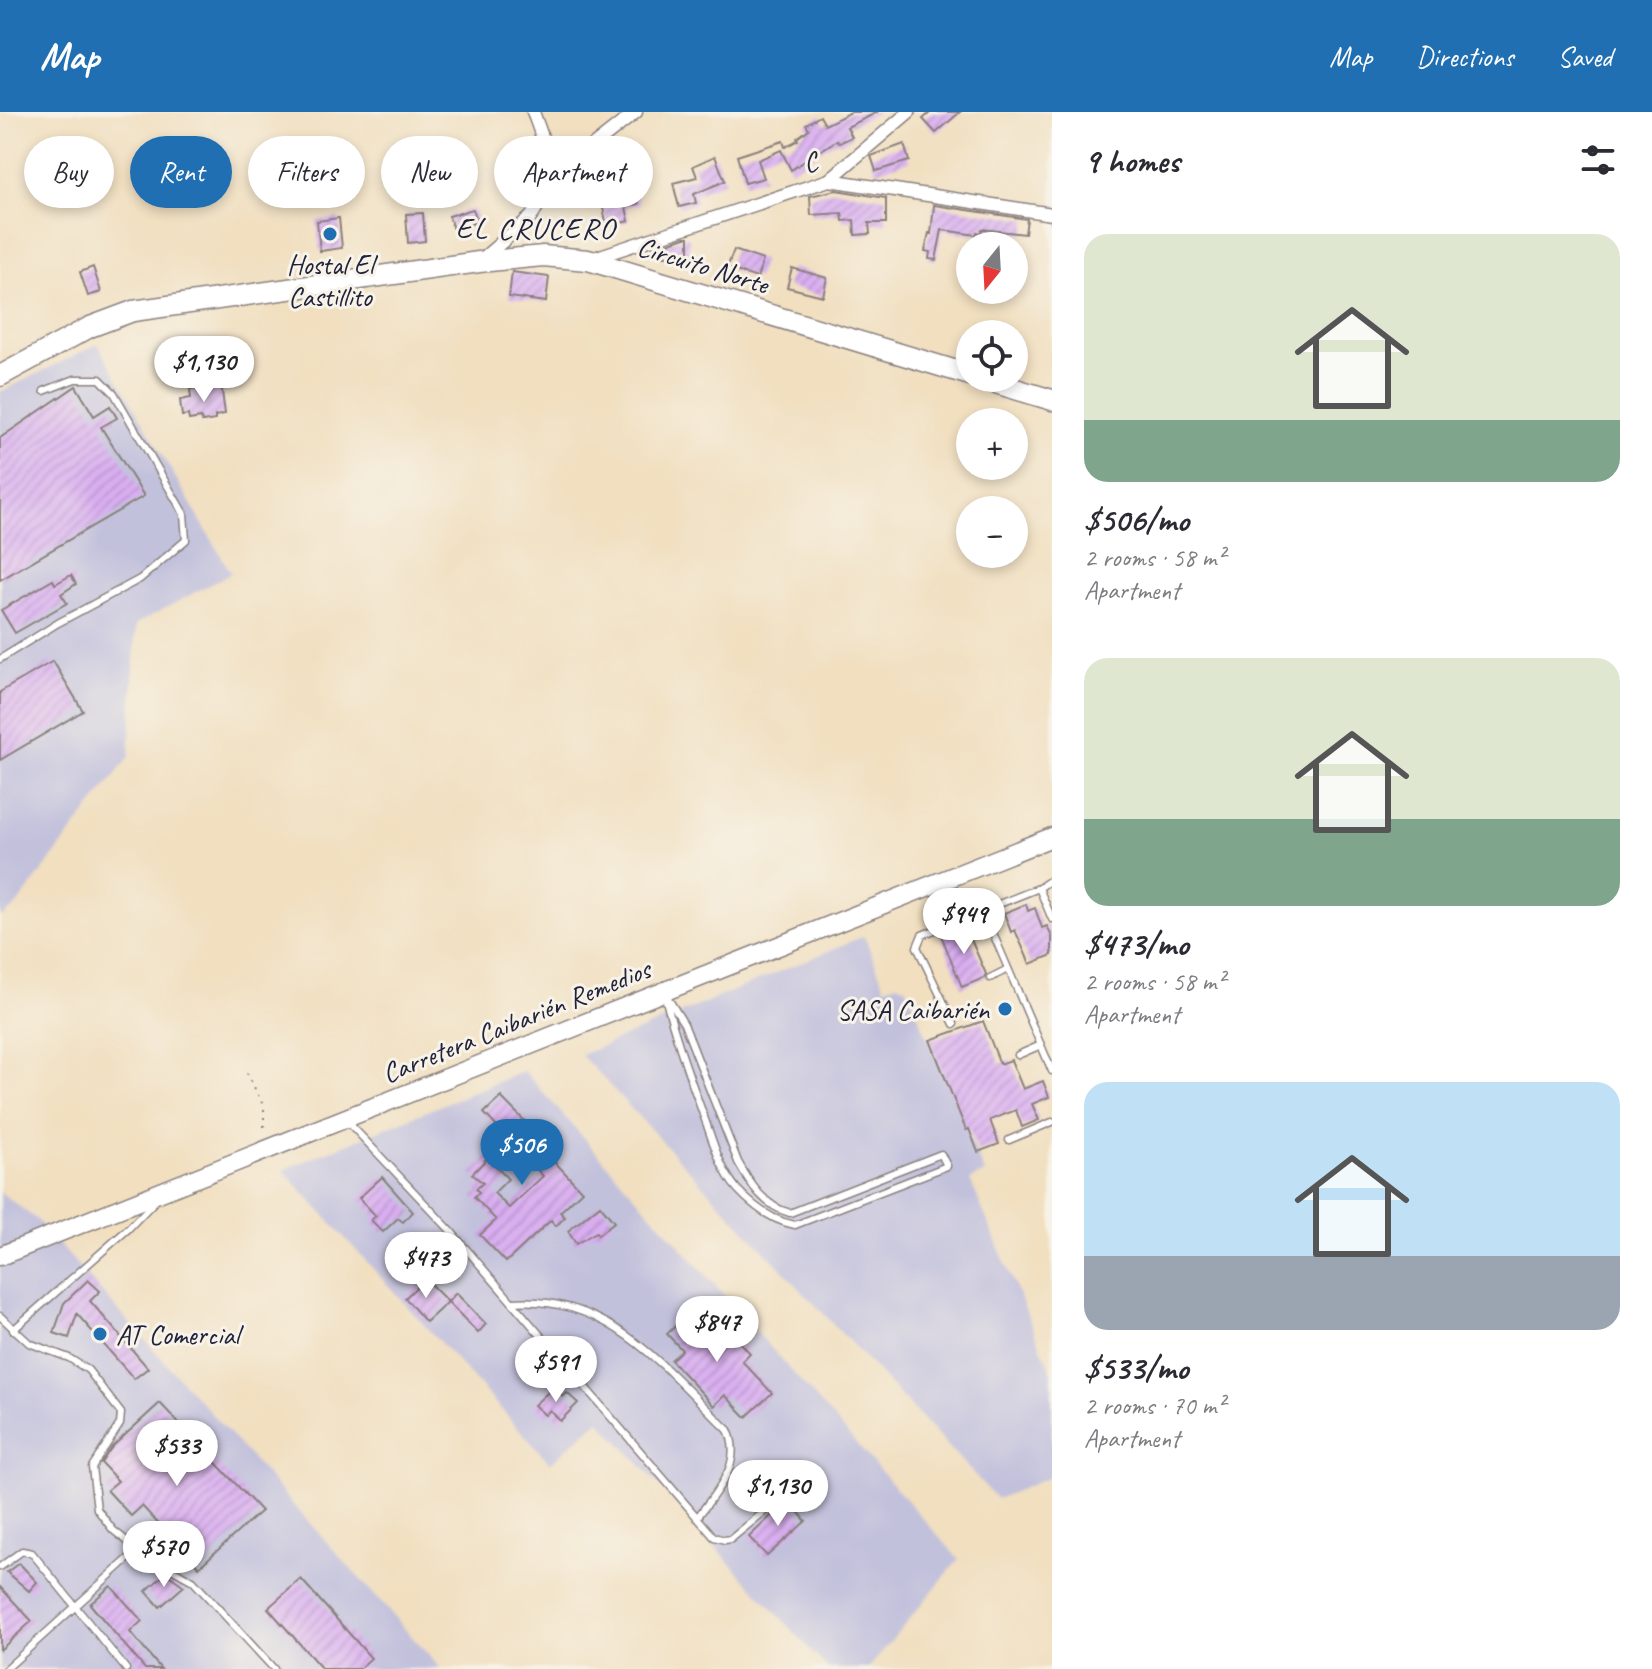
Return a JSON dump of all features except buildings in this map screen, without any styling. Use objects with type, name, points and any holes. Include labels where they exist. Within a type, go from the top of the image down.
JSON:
[{"type":"main road","name":"Circuito Norte","points":[[0,376],[90,327],[133,311],[479,262],[543,256],[588,260],[956,371]]},
{"type":"main road","points":[[1025,392],[1052,400]]},
{"type":"street","points":[[533,112],[542,136]]},
{"type":"street","points":[[606,136],[636,112]]},
{"type":"street","points":[[829,180],[909,112]]},
{"type":"street","name":"C","points":[[588,260],[829,180],[1052,214]]},
{"type":"street","points":[[479,262],[531,217],[536,208]]},
{"type":"street","name":"Carretera Caibarién Remedios","points":[[0,1256],[1052,837]]},
{"type":"lane","points":[[0,659],[58,623],[140,579],[186,540],[184,514],[114,393],[100,379],[75,379],[44,391]]},
{"type":"lane","points":[[954,1024],[917,947],[918,939],[1039,888],[1052,879]]},
{"type":"lane","points":[[1039,888],[1052,919]]},
{"type":"lane","points":[[983,910],[1041,1045],[1049,1056],[1052,1071]]},
{"type":"lane","points":[[990,978],[1008,969]]},
{"type":"lane","points":[[664,992],[684,1024],[738,1162],[763,1198],[779,1210],[790,1213],[941,1154],[947,1166],[795,1225],[781,1222],[763,1212],[737,1189],[722,1166],[673,1029],[664,992]]},
{"type":"lane","points":[[1018,1055],[1041,1045]]},
{"type":"lane","points":[[344,1119],[449,1229],[714,1537],[731,1539],[783,1496]]},
{"type":"lane","points":[[1009,1140],[1052,1122]]},
{"type":"lane","points":[[13,1330],[128,1229],[166,1190]]},
{"type":"lane","points":[[512,1302],[557,1302],[623,1331],[728,1430],[734,1443],[729,1471],[697,1518]]},
{"type":"lane","points":[[0,1316],[29,1343],[69,1358],[88,1370],[121,1413],[120,1424],[92,1467],[97,1509],[105,1520],[138,1550],[193,1581],[274,1669]]},
{"type":"lane","points":[[6,1669],[138,1550]]},
{"type":"lane","points":[[0,1567],[22,1551],[32,1553],[126,1669]]},
{"type":"path","points":[[247,1073],[264,1107],[265,1150]]},
{"type":"shaded area","points":[[98,344],[231,573],[136,624],[129,757],[15,907],[0,918],[0,392]]},
{"type":"shaded area","points":[[864,936],[885,987],[898,983],[906,987],[985,1173],[970,1180],[1052,1373],[1052,1476],[997,1499],[581,1055]]},
{"type":"shaded area","points":[[524,1071],[959,1559],[868,1669],[828,1669],[599,1420],[550,1463],[283,1170]]},
{"type":"shaded area","points":[[0,1192],[37,1220],[441,1669],[0,1669]]},
{"type":"place","name":"Hostal El Castillito","points":[[330,234]]},
{"type":"place","name":"SASA Caibarién","points":[[1005,1009]]},
{"type":"place","name":"AT Comercial","points":[[100,1334]]},
{"type":"district","name":"EL CRUCERO","points":[[536,228]]}]
